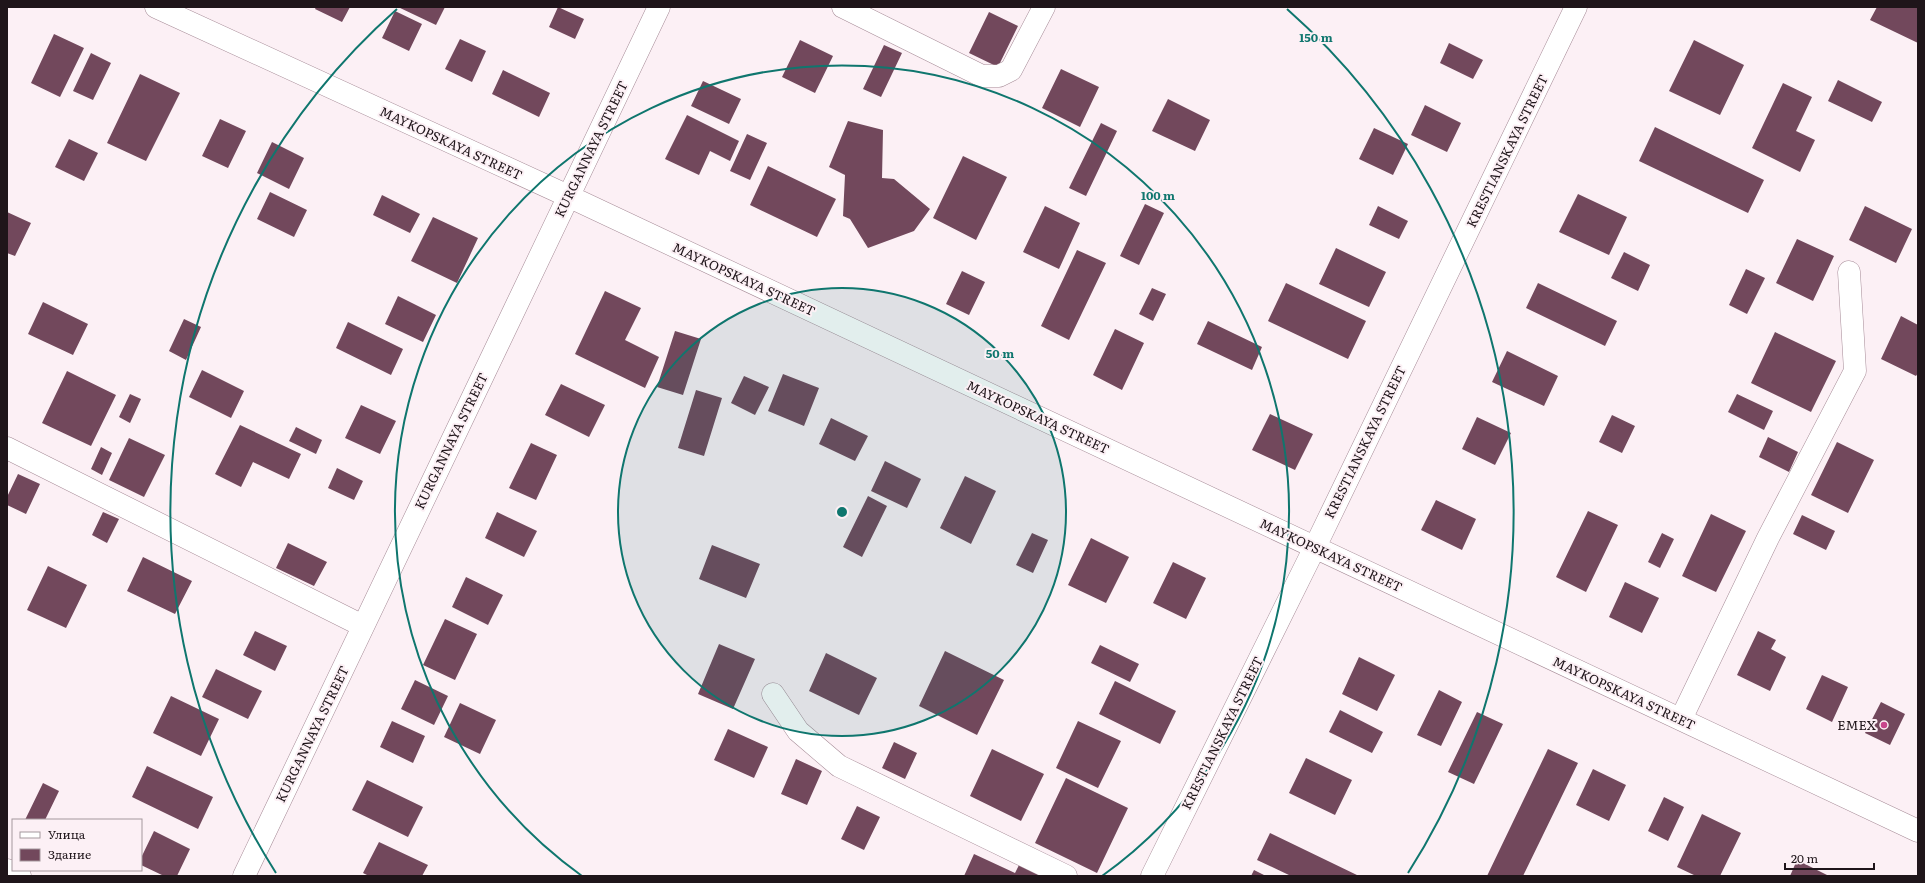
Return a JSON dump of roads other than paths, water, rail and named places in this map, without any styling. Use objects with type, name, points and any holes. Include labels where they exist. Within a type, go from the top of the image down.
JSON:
[{"type":"street","name":"MAYKOPSKAYA STREET","points":[[156,7],[568,196],[1918,831]]},
{"type":"street","name":"KURGANNAYA STREET","points":[[244,876],[659,7]]},
{"type":"street","points":[[843,7],[982,76],[999,76],[1011,70],[1044,7]]},
{"type":"street","name":"KRESTIANSKAYA STREET","points":[[1152,876],[1315,547],[1576,7]]},
{"type":"street","points":[[1681,719],[1768,538],[1855,371],[1849,272]]},
{"type":"street","points":[[7,448],[363,626]]},
{"type":"street","points":[[773,694],[798,731],[839,766],[1066,876]]},
{"type":"street","points":[[7,870],[20,876]]},
{"type":"place","name":"EMEX","points":[[1884,725]]}]
